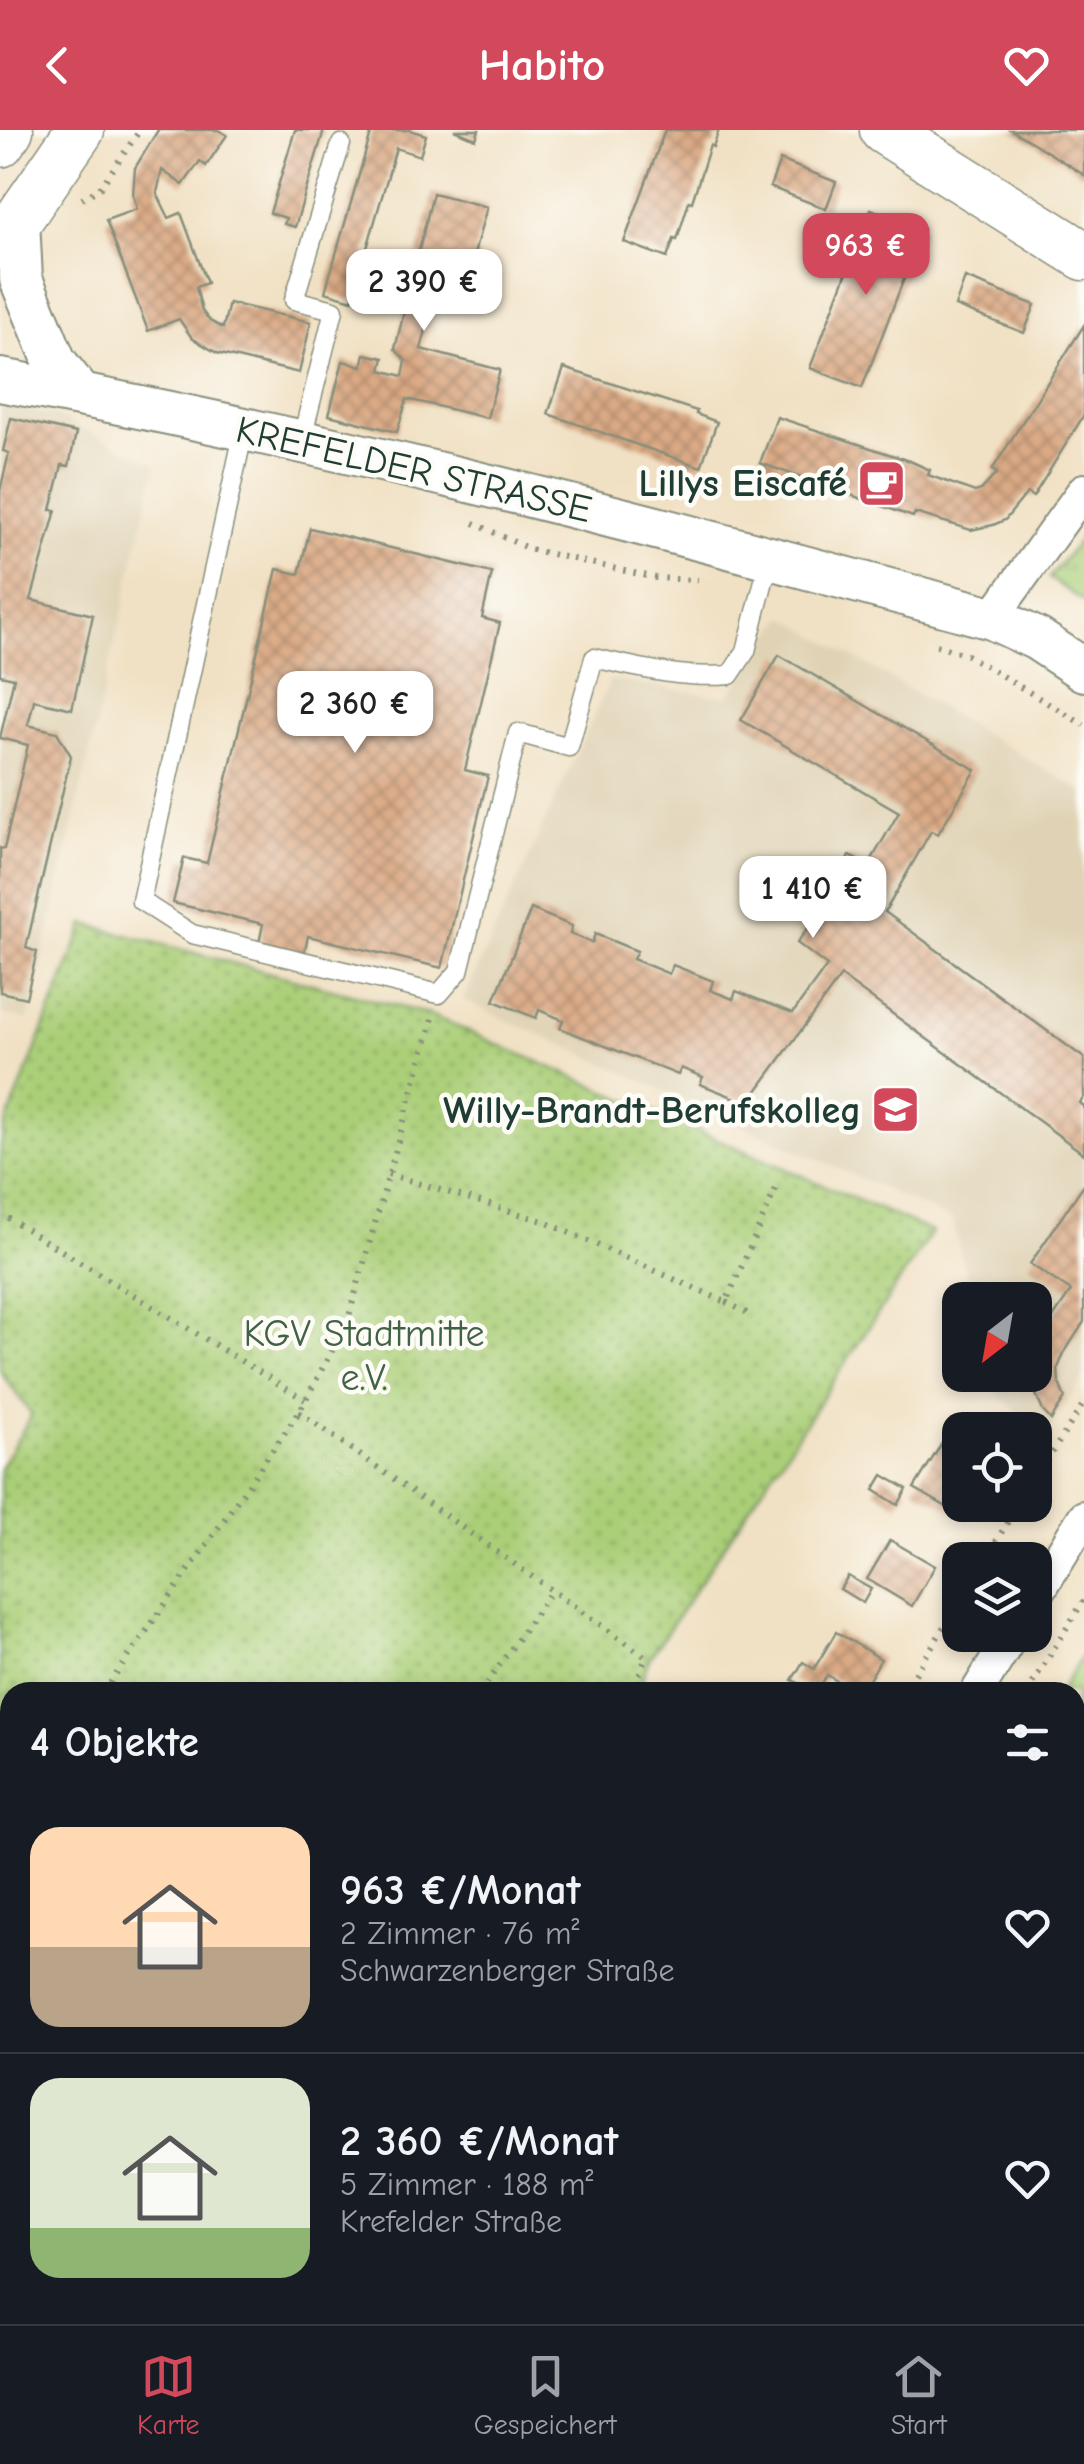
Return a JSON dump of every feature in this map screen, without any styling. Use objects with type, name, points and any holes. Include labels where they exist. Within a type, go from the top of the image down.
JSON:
[{"type":"main road","points":[[0,143],[9,130]]},
{"type":"main road","points":[[9,233],[80,130]]},
{"type":"main road","points":[[884,130],[1084,256]]},
{"type":"street","points":[[9,233],[21,279],[55,362],[80,394]]},
{"type":"street","name":"KREFELDER STRASSE","points":[[0,380],[244,429],[636,521],[992,618],[1037,639],[1084,670]]},
{"type":"street","points":[[992,618],[1084,490]]},
{"type":"street","points":[[1052,1569],[1084,1517]]},
{"type":"street","points":[[983,1682],[1002,1652]]},
{"type":"lane","points":[[300,442],[334,310],[294,300],[341,144]]},
{"type":"lane","points":[[244,429],[140,901],[192,934],[439,994],[459,971],[518,733],[569,747],[594,658],[652,671],[706,677],[730,675],[746,651],[770,557]]},
{"type":"path","points":[[469,521],[529,549],[656,578],[703,580]]},
{"type":"path","points":[[919,640],[966,655],[1084,725]]},
{"type":"path","points":[[111,1682],[299,1412],[347,1323],[439,994]]},
{"type":"path","points":[[388,1174],[543,1221],[753,1316]]},
{"type":"path","points":[[726,1302],[778,1186]]},
{"type":"path","points":[[8,1218],[306,1400]]},
{"type":"path","points":[[1052,1452],[1084,1402]]},
{"type":"path","points":[[299,1412],[646,1657],[637,1682]]},
{"type":"path","points":[[488,1682],[552,1590]]},
{"type":"path","points":[[1034,1682],[1084,1600]]},
{"type":"path","points":[[910,1682],[942,1630]]},
{"type":"shaded area","points":[[0,405],[55,416],[156,464],[28,1020],[0,1014]]},
{"type":"shaded area","name":"Willy-Brandt-Berufskolleg","points":[[784,616],[1084,792],[1084,1377],[1052,1426],[1052,1412],[1017,1412],[997,1392],[1052,1392],[1052,1282],[968,1282],[952,1220],[463,1000],[610,680],[728,697]]},
{"type":"green space","points":[[1084,534],[1084,602],[1049,578]]},
{"type":"green space","name":"KGV Stadtmitte e.V.","points":[[85,924],[430,1015],[932,1232],[649,1659],[641,1682],[0,1682],[0,1468],[32,1415],[0,1371],[3,1132]]},
{"type":"green space","points":[[1084,1653],[1084,1682],[1065,1682]]},
{"type":"building","points":[[158,130],[218,130],[227,135],[206,166],[200,161],[183,185],[162,170],[157,193],[169,218],[181,213],[207,283],[196,287],[202,311],[210,321],[223,328],[229,303],[311,322],[299,373],[217,353],[192,338],[179,319],[148,331],[106,220],[137,209],[133,195],[135,168]]},
{"type":"building","points":[[295,130],[324,130],[295,227],[284,224],[286,218],[270,213]]},
{"type":"building","points":[[372,130],[410,130],[426,135],[420,156],[396,148],[352,300],[325,292]]},
{"type":"building","points":[[454,130],[479,130],[476,139]]},
{"type":"building","points":[[665,130],[719,130],[667,258],[624,242]]},
{"type":"building","points":[[1011,130],[1084,130],[1084,175],[1035,144]]},
{"type":"building","points":[[780,160],[836,182],[826,209],[770,187]]},
{"type":"building","points":[[433,193],[487,207],[474,254],[479,255],[472,282],[441,274],[421,349],[500,370],[487,418],[407,399],[397,432],[329,415],[343,361],[362,366],[365,354],[384,358],[381,370],[403,376],[406,361],[395,349]]},
{"type":"building","points":[[871,209],[923,229],[862,388],[810,368]]},
{"type":"building","points":[[965,278],[1035,305],[1024,333],[955,306]]},
{"type":"building","points":[[1084,325],[1084,415],[1033,497],[1027,493],[1005,520],[971,530],[915,513],[913,517],[760,463],[777,417],[910,461],[930,470],[928,475],[975,492],[981,490],[997,473],[992,470]]},
{"type":"building","points":[[564,368],[697,411],[696,414],[717,422],[701,467],[548,414]]},
{"type":"building","points":[[11,418],[76,433],[69,466],[62,465],[51,510],[56,510],[31,600],[93,615],[72,709],[34,700],[28,725],[57,732],[71,756],[26,948],[37,952],[26,998],[0,992],[0,848],[4,849],[28,745],[0,738],[14,678],[0,675],[0,491],[9,453],[3,451]]},
{"type":"building","points":[[310,528],[492,573],[482,618],[500,623],[465,770],[488,776],[442,968],[308,936],[304,954],[259,943],[263,924],[173,903],[184,858],[207,863],[277,569],[299,574]]},
{"type":"building","points":[[779,655],[976,770],[938,834],[931,831],[885,912],[1084,1058],[1084,1097],[1080,1103],[1084,1106],[1084,1154],[841,976],[748,1103],[700,1084],[703,1077],[681,1068],[678,1075],[560,1028],[563,1020],[539,1010],[536,1018],[494,1001],[531,909],[572,926],[570,934],[592,943],[595,934],[637,951],[633,959],[669,974],[673,965],[713,981],[710,990],[733,999],[736,991],[793,1013],[827,966],[797,943],[842,881],[836,876],[850,856],[868,866],[899,812],[741,720]]},
{"type":"building","points":[[1084,1184],[1084,1322],[1058,1368],[1065,1398],[1052,1418],[1052,1412],[1043,1411],[1035,1392],[1052,1392],[1052,1319],[1071,1291],[1030,1264]]},
{"type":"building","points":[[942,1443],[942,1504],[914,1488]]},
{"type":"building","points":[[883,1475],[907,1489],[898,1505],[874,1490]]},
{"type":"building","points":[[890,1540],[935,1566],[912,1606],[867,1579]]},
{"type":"building","points":[[848,1576],[871,1589],[863,1603],[840,1589]]},
{"type":"building","points":[[836,1632],[881,1659],[868,1682],[839,1682],[827,1675],[823,1682],[792,1680],[803,1662],[814,1669]]},
{"type":"place","name":"Lillys Eiscafé","points":[[882,483]]},
{"type":"place","name":"Willy-Brandt-Berufskolleg","points":[[896,1110]]}]
